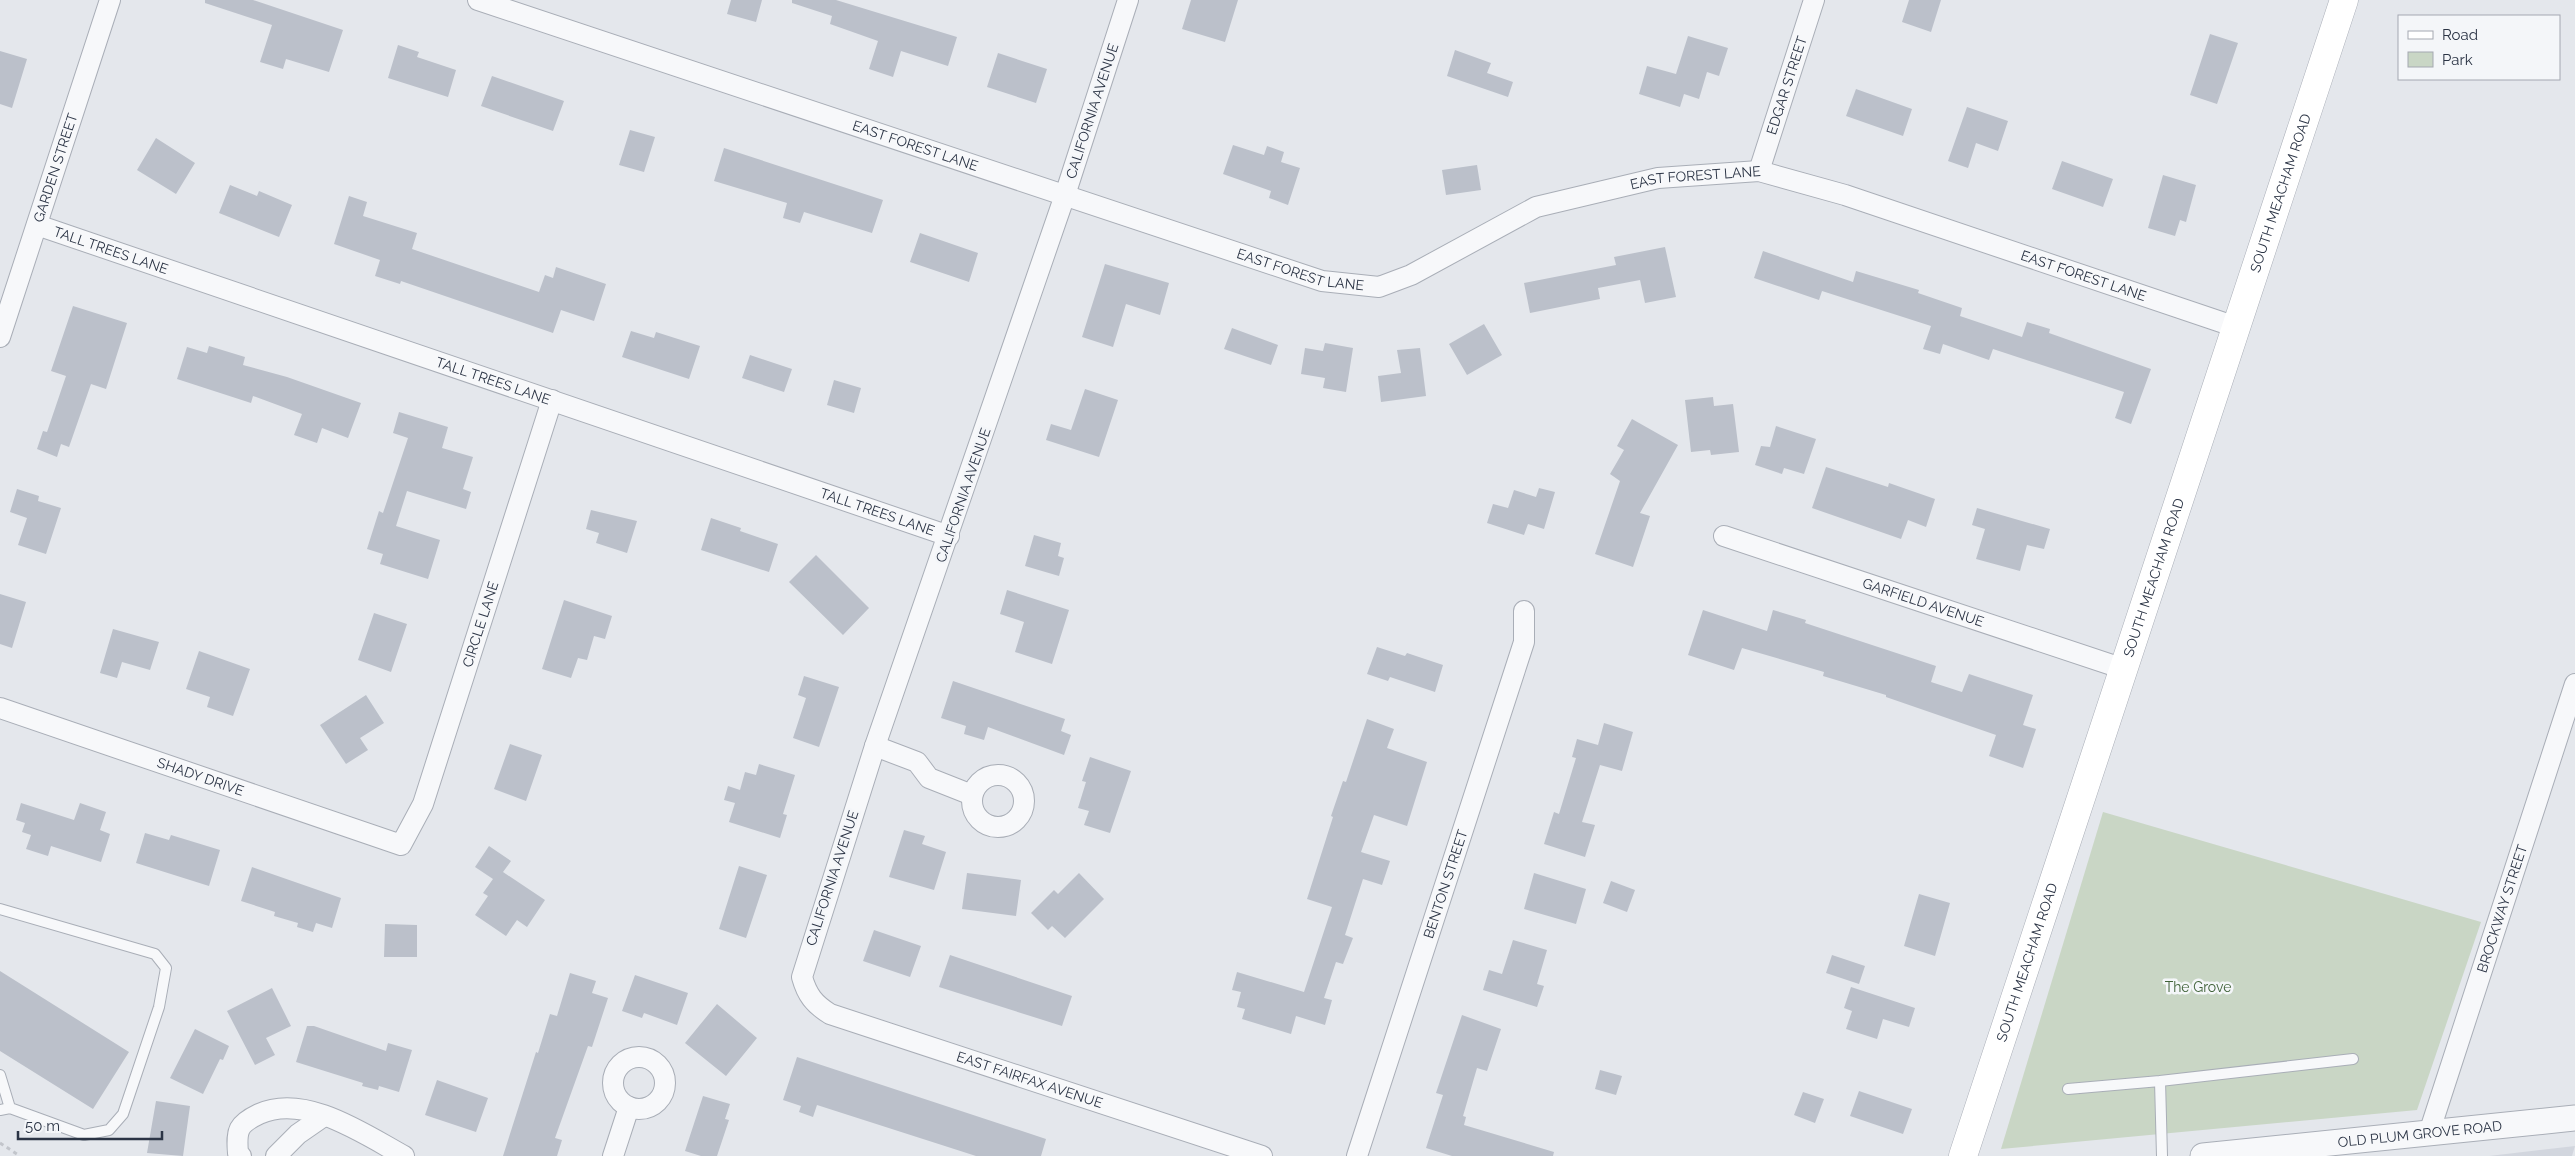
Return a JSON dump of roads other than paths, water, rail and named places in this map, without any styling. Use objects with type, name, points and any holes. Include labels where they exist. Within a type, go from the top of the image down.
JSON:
[{"type":"main road","name":"SOUTH MEACHAM ROAD","points":[[1963,1156],[2344,0]]},
{"type":"street","name":"GARDEN STREET","points":[[0,337],[110,0]]},
{"type":"street","name":"EAST FOREST LANE","points":[[478,0],[1322,281],[1379,286],[1411,275],[1536,208],[1658,178],[1760,171],[1845,195],[2236,327]]},
{"type":"street","name":"CALIFORNIA AVENUE","points":[[806,990],[802,976],[805,963],[876,746],[949,536],[1128,0]]},
{"type":"street","name":"EDGAR STREET","points":[[1760,171],[1814,0]]},
{"type":"street","name":"TALL TREES LANE","points":[[37,225],[949,536]]},
{"type":"street","name":"CIRCLE LANE","points":[[401,845],[423,804],[552,400]]},
{"type":"street","name":"GARFIELD AVENUE","points":[[1724,536],[2124,669]]},
{"type":"street","name":"BENTON STREET","points":[[1357,1156],[1524,642],[1524,611]]},
{"type":"street","name":"BROCKWAY STREET","points":[[2428,1133],[2575,684]]},
{"type":"street","name":"SHADY DRIVE","points":[[0,708],[401,845]]},
{"type":"street","points":[[876,746],[917,762],[929,778],[972,795]]},
{"type":"street","name":"EAST FAIRFAX AVENUE","points":[[806,990],[815,1005],[830,1014],[1262,1156]]},
{"type":"street","points":[[613,1156],[629,1107]]},
{"type":"street","points":[[241,1156],[238,1153],[237,1135],[244,1122],[269,1110],[304,1109],[351,1127],[404,1156]]},
{"type":"street","points":[[276,1156],[298,1134],[324,1116]]},
{"type":"street","name":"OLD PLUM GROVE ROAD","points":[[2203,1156],[2575,1118]]},
{"type":"lane","points":[[0,909],[155,954],[166,968],[159,1007],[123,1114],[109,1130],[84,1135],[5,1109],[0,1075]]},
{"type":"lane","points":[[2068,1089],[2160,1081],[2353,1059]]},
{"type":"lane","points":[[2160,1081],[2162,1156]]},
{"type":"park label","name":"The Grove","points":[[2198,987]]}]
